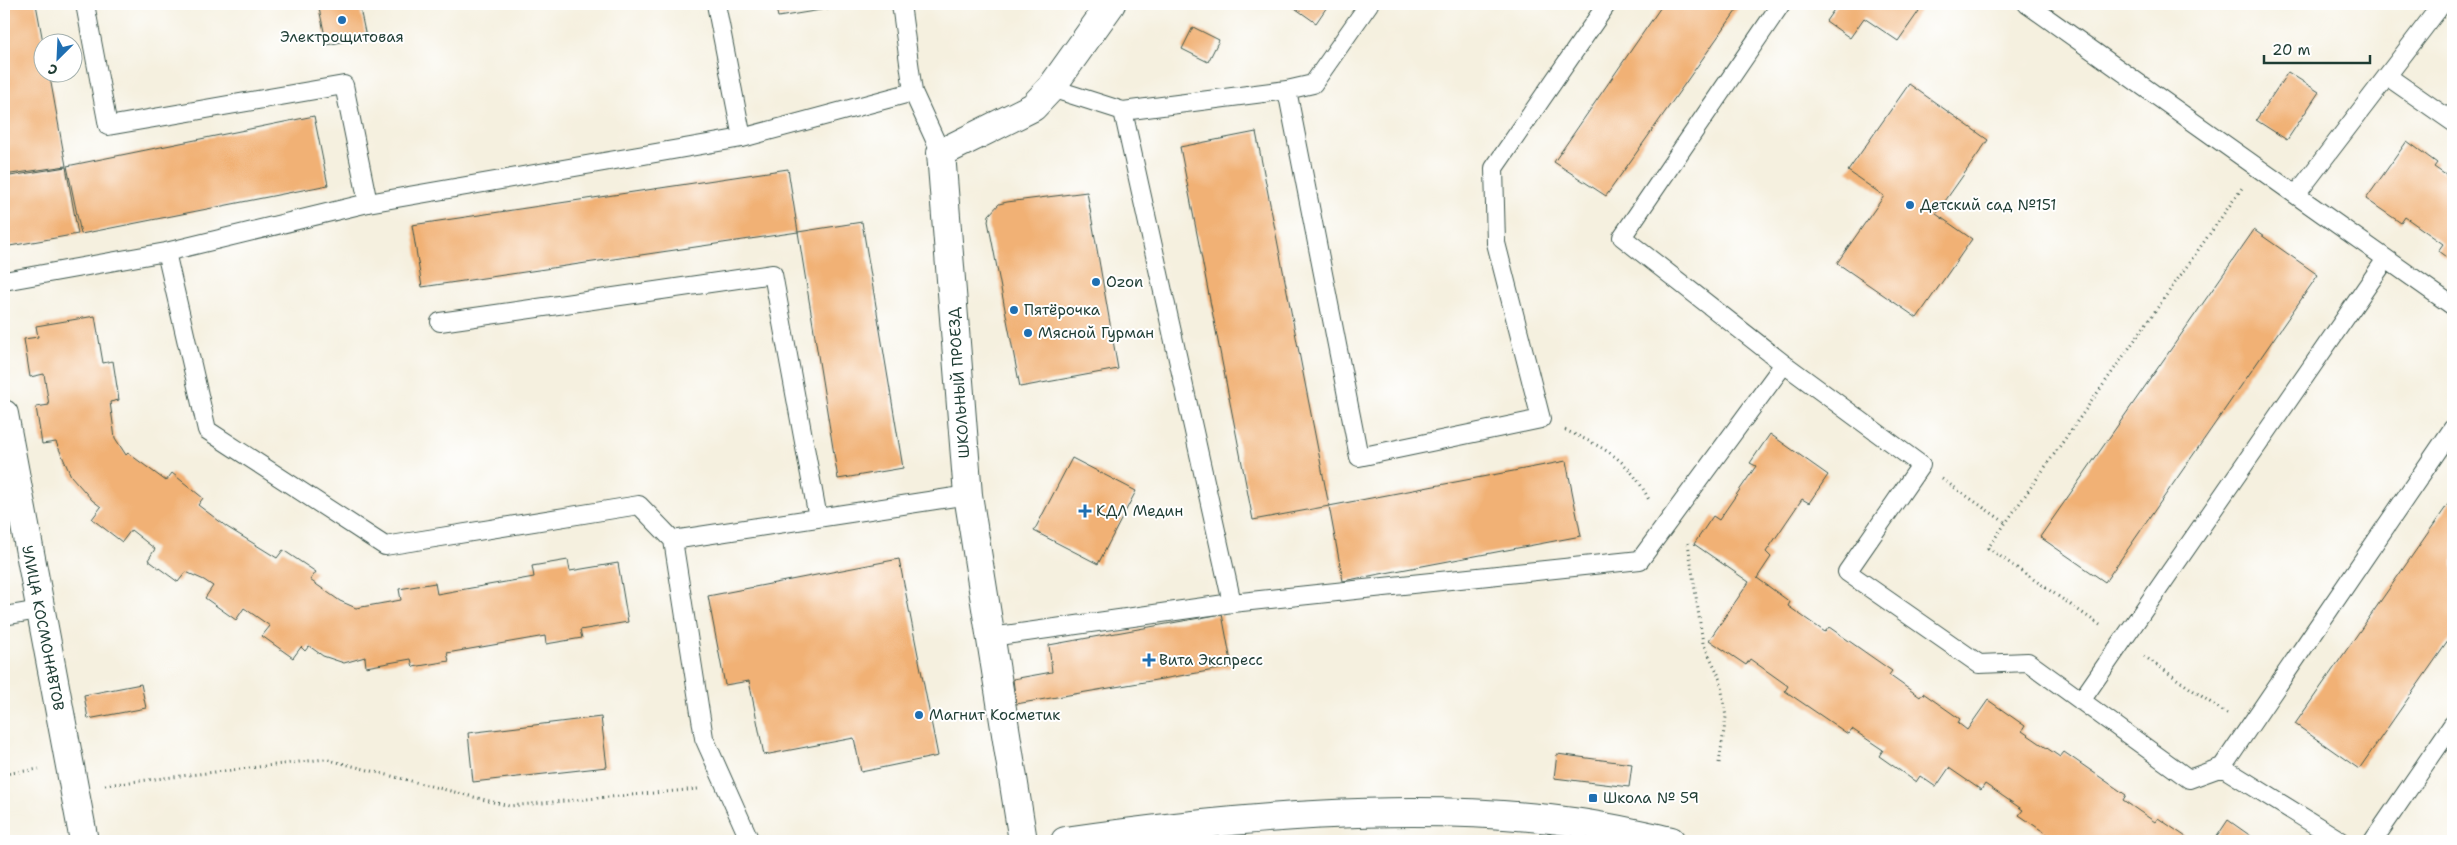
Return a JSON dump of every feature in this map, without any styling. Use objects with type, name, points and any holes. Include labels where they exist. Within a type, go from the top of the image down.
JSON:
[{"type":"street","points":[[942,154],[1033,107],[1051,88],[1111,4]]},
{"type":"street","name":"ШКОЛЬНЫЙ ПРОЕЗД","points":[[942,154],[968,496],[1023,841]]},
{"type":"street","name":"УЛИЦА КОСМОНАВТОВ","points":[[4,414],[39,610],[84,841]]},
{"type":"street","points":[[1064,841],[1120,838],[1212,823],[1435,812],[1576,822],[1671,841]]},
{"type":"lane","points":[[85,4],[108,126],[344,85],[368,203]]},
{"type":"lane","points":[[716,4],[742,138]]},
{"type":"lane","points":[[901,4],[913,92],[942,154]]},
{"type":"lane","points":[[1051,88],[1123,111],[1287,90],[1313,84],[1369,4]]},
{"type":"lane","points":[[1287,90],[1359,457],[1541,419],[1496,243],[1494,168],[1607,4]]},
{"type":"lane","points":[[1781,4],[1622,237],[1784,364],[1921,465],[1847,572],[1979,664],[2028,662],[2189,779],[2222,768],[2453,428]]},
{"type":"lane","points":[[2027,4],[2453,306]]},
{"type":"lane","points":[[2296,195],[2442,4]]},
{"type":"lane","points":[[2387,76],[2453,122]]},
{"type":"lane","points":[[4,281],[166,252],[368,203],[742,138],[913,92]]},
{"type":"lane","points":[[1123,111],[1232,603]]},
{"type":"lane","points":[[166,252],[208,430],[385,546],[639,505],[673,540],[704,738],[750,841]]},
{"type":"lane","points":[[2081,701],[2386,259]]},
{"type":"lane","points":[[440,322],[773,274],[818,518]]},
{"type":"lane","points":[[991,636],[1232,603],[1640,560],[1784,364]]},
{"type":"lane","points":[[673,540],[968,496]]},
{"type":"lane","points":[[4,616],[39,610]]},
{"type":"lane","points":[[2373,841],[2453,724]]},
{"type":"lane","points":[[2222,768],[2341,841]]},
{"type":"path","points":[[2248,729],[1988,548],[2256,167]]},
{"type":"path","points":[[1541,419],[1604,448],[1638,478],[1663,529]]},
{"type":"path","points":[[1921,465],[2006,523]]},
{"type":"path","points":[[1682,504],[1702,643],[1720,678],[1726,717],[1719,763]]},
{"type":"path","points":[[74,789],[325,759],[509,806],[703,789]]},
{"type":"building","points":[[4,4],[36,4],[41,32],[32,32],[32,82],[51,82],[66,166],[4,175]]},
{"type":"building","name":"Электрощитовая","points":[[318,4],[359,4],[366,37],[327,45]]},
{"type":"building","points":[[775,4],[844,4],[845,6],[778,17]]},
{"type":"building","points":[[1289,4],[1329,4],[1316,23]]},
{"type":"building","points":[[1663,4],[1741,4],[1606,196],[1554,162]]},
{"type":"building","points":[[1838,4],[1908,4],[1919,11],[1898,41],[1864,18],[1850,38],[1826,21]]},
{"type":"building","points":[[1193,27],[1219,40],[1208,62],[1182,49]]},
{"type":"building","points":[[2288,72],[2319,92],[2287,140],[2256,120]]},
{"type":"building","name":"Детский сад №151","points":[[1909,84],[1988,140],[1936,214],[1972,239],[1917,318],[1837,263],[1884,196],[1848,171]]},
{"type":"building","points":[[314,116],[328,185],[81,234],[67,166]]},
{"type":"building","points":[[1256,132],[1329,506],[1253,520],[1180,147]]},
{"type":"building","points":[[2407,141],[2437,163],[2434,167],[2453,180],[2453,262],[2438,251],[2443,244],[2405,217],[2401,223],[2366,199]]},
{"type":"building","points":[[66,167],[78,234],[4,247],[4,177]]},
{"type":"building","points":[[788,169],[798,232],[422,287],[412,225]]},
{"type":"building","points":[[1087,192],[1118,369],[1020,387],[988,221],[989,215],[999,204],[1007,202]]},
{"type":"building","points":[[862,222],[903,468],[838,479],[798,232]]},
{"type":"building","points":[[2254,230],[2318,275],[2105,582],[2040,537]]},
{"type":"building","points":[[95,316],[103,363],[113,361],[119,400],[110,402],[115,438],[126,455],[128,453],[166,481],[172,473],[203,498],[198,505],[227,527],[277,558],[283,550],[316,572],[310,580],[340,601],[356,608],[401,600],[399,589],[435,583],[437,594],[534,577],[532,566],[568,560],[570,571],[618,563],[628,622],[580,630],[582,638],[546,644],[545,636],[447,653],[449,661],[413,667],[411,659],[366,667],[365,657],[344,663],[323,656],[309,646],[305,651],[301,647],[293,658],[262,636],[270,626],[244,608],[236,620],[205,598],[213,586],[186,572],[178,582],[148,560],[155,549],[131,530],[122,542],[92,519],[101,507],[92,500],[71,476],[56,442],[42,444],[36,407],[49,405],[44,374],[30,377],[24,339],[38,337],[36,326]]},
{"type":"building","points":[[1770,434],[1828,475],[1809,503],[1802,499],[1766,552],[1771,557],[1757,578],[1790,602],[1788,606],[1825,632],[1829,627],[1892,671],[1889,675],[1920,697],[1923,693],[1960,719],[1958,723],[1967,730],[1988,700],[2025,726],[2022,731],[2060,757],[2064,752],[2126,795],[2123,800],[2155,822],[2158,818],[2192,841],[2057,841],[2019,815],[2023,810],[1985,784],[1981,790],[1949,768],[1936,787],[1920,776],[1916,782],[1879,756],[1883,750],[1852,729],[1848,734],[1785,691],[1788,686],[1750,659],[1746,665],[1709,640],[1749,582],[1694,544],[1713,516],[1719,520],[1756,466],[1750,463]]},
{"type":"building","name":"КДЛ Медин","points":[[1072,458],[1136,491],[1098,564],[1034,531]]},
{"type":"building","points":[[1566,461],[1581,536],[1343,581],[1329,506]]},
{"type":"building","points":[[2453,497],[2453,634],[2359,769],[2295,724]]},
{"type":"building","points":[[899,559],[938,756],[861,772],[854,738],[764,755],[749,681],[725,685],[708,596]]},
{"type":"building","points":[[1222,614],[1232,667],[1016,704],[1013,679],[1052,672],[1049,645]]},
{"type":"building","points":[[141,684],[146,708],[88,719],[84,695]]},
{"type":"building","points":[[601,717],[607,767],[473,782],[468,733]]},
{"type":"building","points":[[1557,754],[1632,764],[1629,787],[1554,778]]},
{"type":"building","points":[[2228,820],[2255,839],[2253,841],[2214,841]]},
{"type":"place","name":"Электрощитовая","points":[[342,20]]},
{"type":"place","name":"Детский сад №151","points":[[1910,205]]},
{"type":"place","name":"Ozon","points":[[1096,282]]},
{"type":"place","name":"Пятёрочка","points":[[1014,310]]},
{"type":"place","name":"Мясной Гурман","points":[[1028,333]]},
{"type":"place","name":"КДЛ Медин","points":[[1085,511]]},
{"type":"place","name":"Вита Экспресс","points":[[1149,660]]},
{"type":"place","name":"Магнит Косметик","points":[[919,715]]},
{"type":"place","name":"Школа № 59","points":[[1593,798]]}]
